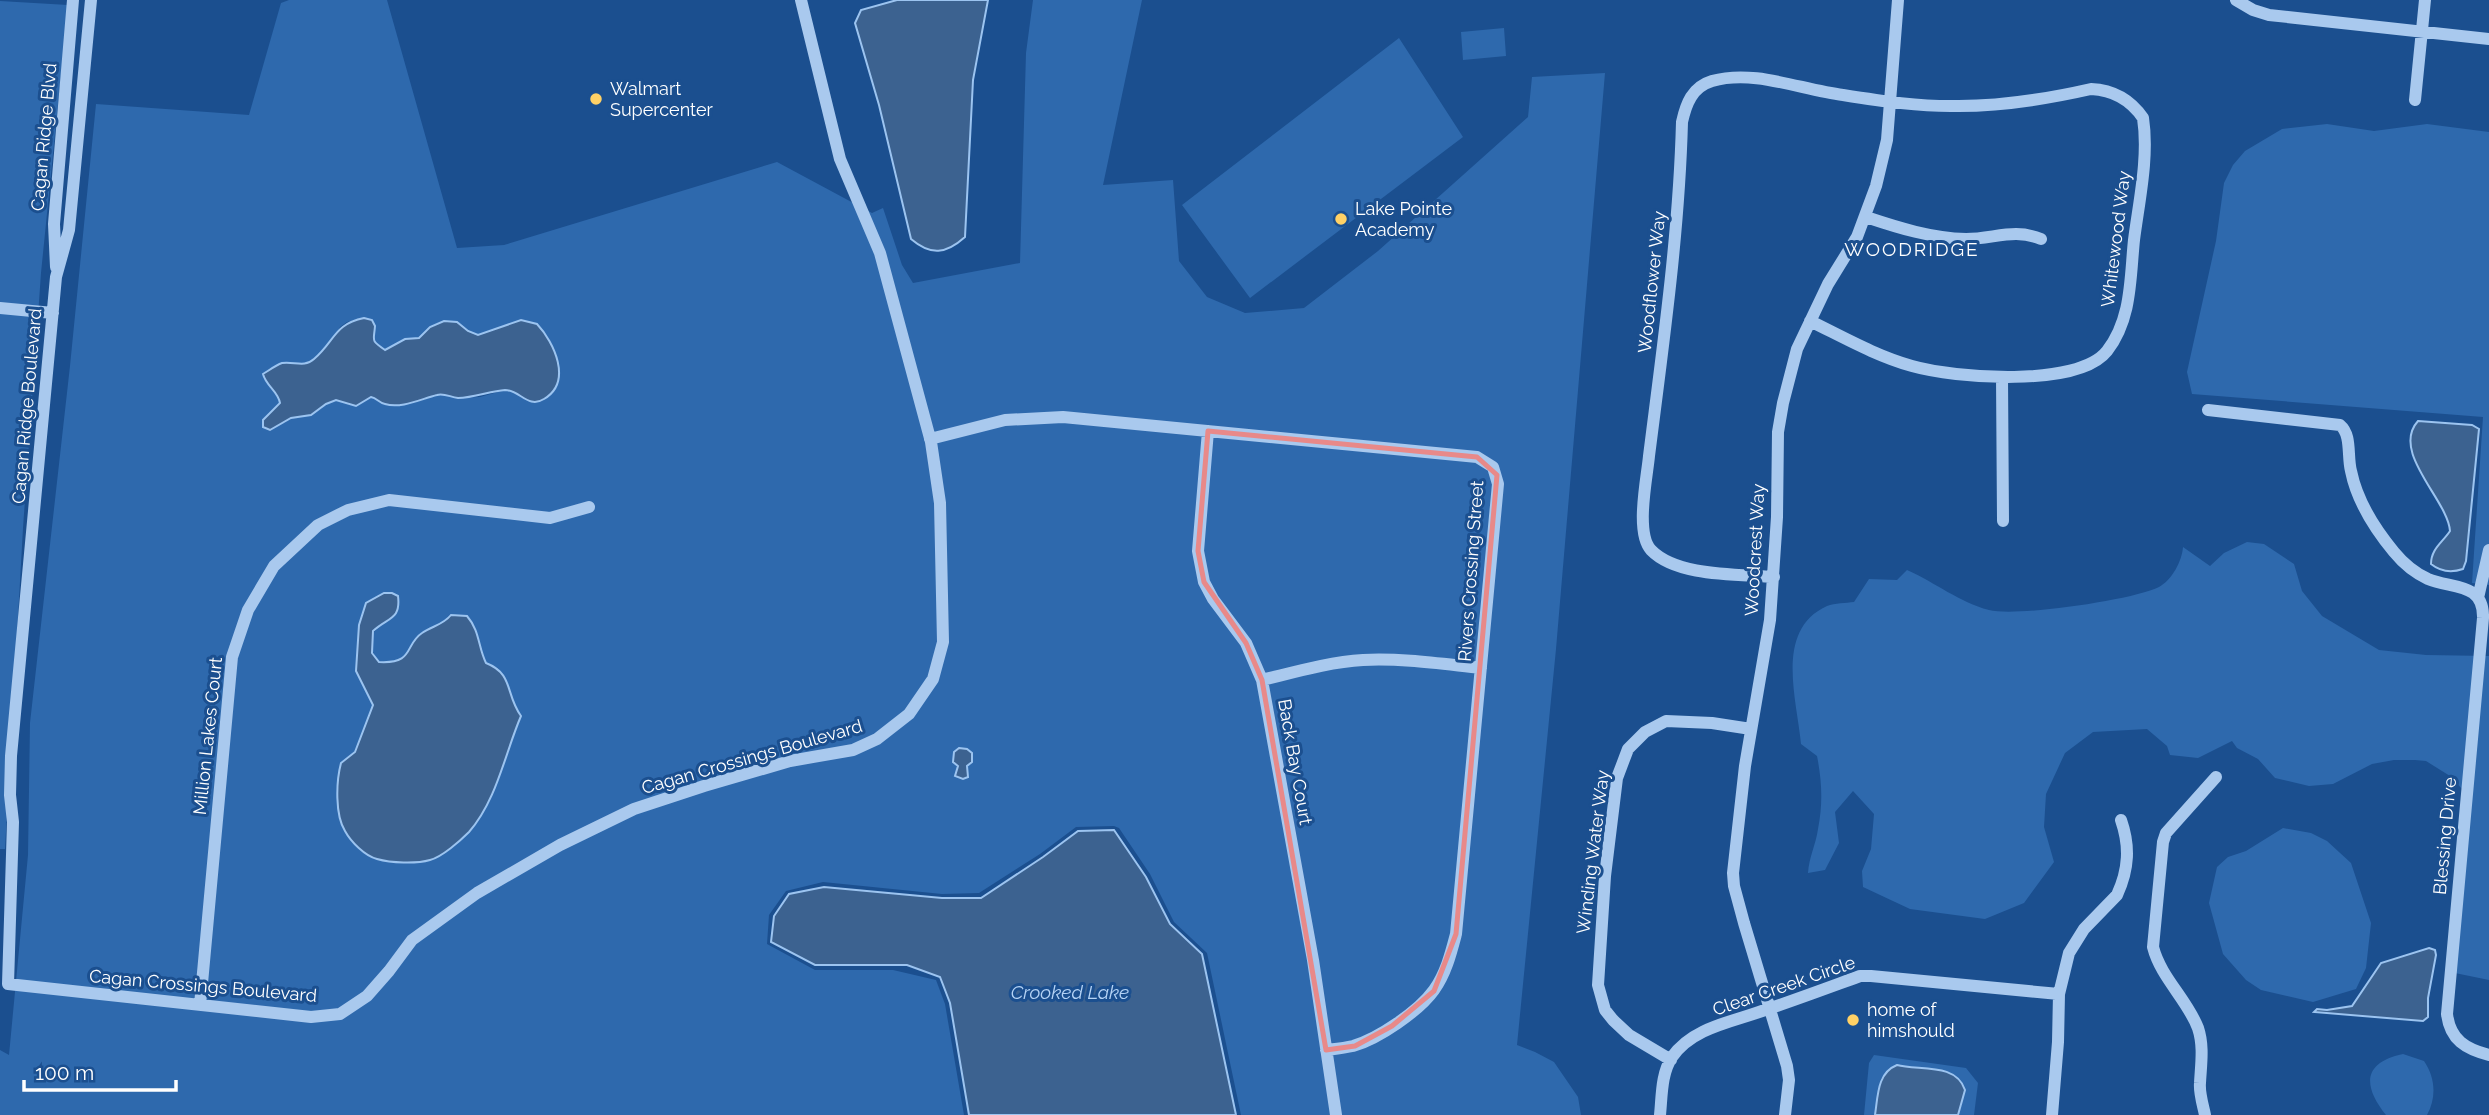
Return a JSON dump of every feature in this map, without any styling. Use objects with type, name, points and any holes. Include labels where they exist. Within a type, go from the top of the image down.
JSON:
[{"type":"street","name":"Cagan Ridge Blvd","points":[[56,277],[54,224],[73,0]]},
{"type":"street","name":"Cagan Ridge Boulevard","points":[[8,984],[6,823],[11,756],[56,277],[69,230],[91,0]]},
{"type":"street","name":"Cagan Crossings Boulevard","points":[[8,984],[311,1017],[340,1014],[367,996],[412,940],[477,893],[560,845],[634,809],[704,786],[790,761],[853,750],[877,738],[909,714],[933,679],[943,642],[940,503],[930,439],[880,253],[840,159],[801,0]]},
{"type":"street","name":"Woodcrest Way","points":[[1786,1115],[1789,1080],[1787,1066],[1744,923],[1733,873],[1751,729],[1764,666],[1777,517],[1776,460],[1783,402],[1793,360],[1828,284],[1844,261],[1866,217],[1883,163],[1891,101],[1898,0]]},
{"type":"street","points":[[2236,0],[2269,15],[2489,39]]},
{"type":"street","points":[[2415,100],[2425,0]]},
{"type":"street","name":"Woodflower Way","points":[[1773,578],[1685,568],[1659,556],[1650,549],[1644,538],[1647,480],[1677,230],[1682,122],[1686,106],[1694,92],[1711,82],[1736,79],[1766,80],[1841,95],[1891,101]]},
{"type":"street","name":"Whitewood Way","points":[[1810,321],[1909,365],[1946,372],[2002,377],[2070,372],[2086,367],[2105,354],[2117,336],[2129,304],[2143,173],[2143,118],[2121,96],[2091,89],[2049,99],[1988,106],[1891,101]]},
{"type":"street","points":[[1866,217],[1912,232],[1939,237],[1976,239],[2019,233],[2041,239]]},
{"type":"street","points":[[0,308],[53,313]]},
{"type":"street","points":[[2002,377],[2003,521]]},
{"type":"street","points":[[2208,410],[2340,425],[2347,431],[2350,467],[2358,494],[2373,522],[2395,552],[2420,575],[2435,582],[2465,588],[2478,598]]},
{"type":"street","name":"Rivers Crossing Street","points":[[930,439],[1006,420],[1063,417],[1477,457],[1493,467],[1498,484],[1456,934],[1448,963],[1434,991],[1392,1026],[1355,1046],[1325,1050]]},
{"type":"street","name":"Back Bay Court","points":[[1208,431],[1198,551],[1204,582],[1246,643],[1262,680],[1298,870],[1336,1115]]},
{"type":"street","name":"Million Lakes Court","points":[[200,1005],[232,657],[248,610],[274,566],[318,525],[348,510],[389,500],[550,518],[589,508]]},
{"type":"street","name":"Blessing Drive","points":[[2489,551],[2478,598],[2483,608],[2483,618],[2447,1014],[2451,1032],[2458,1041],[2472,1051],[2489,1055]]},
{"type":"street","points":[[1262,680],[1361,660],[1386,659],[1481,668]]},
{"type":"street","name":"Winding Water Way","points":[[1671,1060],[1629,1035],[1613,1020],[1605,1010],[1598,985],[1605,876],[1617,778],[1628,748],[1645,732],[1666,721],[1712,723],[1751,729]]},
{"type":"street","points":[[2205,1115],[2199,1085],[2202,1059],[2199,1032],[2157,963],[2154,947],[2166,833],[2216,778]]},
{"type":"street","points":[[2052,1115],[2059,1042],[2059,995],[2068,953],[2075,940],[2117,895],[2120,888],[2128,852],[2121,820]]},
{"type":"street","name":"Clear Creek Circle","points":[[1671,1060],[1688,1040],[1699,1034],[1860,976],[2059,995]]},
{"type":"street","points":[[1660,1115],[1663,1085],[1671,1060]]},
{"type":"highlighted area","points":[[1208,431],[1477,457],[1497,475],[1456,934],[1434,991],[1392,1026],[1355,1046],[1326,1050],[1262,680],[1246,643],[1204,582],[1198,551]]},
{"type":"shaded area","points":[[289,0],[387,0],[457,248],[504,245],[777,162],[872,213],[883,208],[902,265],[913,283],[1020,263],[1026,53],[1033,0],[1142,0],[1103,185],[1173,180],[1179,261],[1207,297],[1245,313],[1304,308],[1378,251],[1528,117],[1532,77],[1605,73],[1556,649],[1517,1045],[1554,1062],[1578,1097],[1581,1115],[1241,1115],[1207,953],[1174,922],[1150,874],[1119,828],[1114,826],[1076,827],[979,893],[942,894],[823,882],[786,891],[769,915],[767,944],[815,970],[893,970],[936,980],[945,1004],[964,1115],[0,1115],[0,1050],[9,1055],[28,855],[30,723],[96,104],[249,115],[281,3]],"holes":[[[363,318],[372,320],[374,343],[385,350],[405,339],[419,338],[430,327],[441,322],[457,322],[478,335],[521,320],[537,324],[522,398],[516,392],[505,390],[480,397],[457,398],[440,394],[417,402],[398,404],[385,404],[371,397],[356,405],[335,400],[316,412],[284,423],[268,413],[273,412],[280,403],[279,396],[270,388],[282,363],[303,365],[314,360],[335,339],[340,327],[347,322]],[[451,615],[480,644],[480,653],[486,664],[498,668],[521,716],[513,734],[431,860],[396,862],[376,859],[353,843],[346,832],[339,804],[341,763],[355,752],[373,705],[356,671],[359,625],[395,616],[381,624],[371,640],[371,647],[379,662],[391,662],[404,657],[416,638]]]},
{"type":"shaded area","points":[[0,1],[68,5],[41,273],[5,849],[0,849]]},
{"type":"shaded area","points":[[1504,28],[1506,56],[1463,60],[1461,32]]},
{"type":"shaded area","points":[[1399,38],[1463,137],[1250,298],[1182,205]]},
{"type":"shaded area","points":[[2327,124],[2374,131],[2427,124],[2489,132],[2489,585],[2472,583],[2483,417],[2192,394],[2187,372],[2216,241],[2224,183],[2233,165],[2245,151],[2282,129]]},
{"type":"shaded area","points":[[2247,542],[2264,544],[2294,564],[2302,591],[2322,616],[2379,650],[2426,655],[2489,656],[2489,980],[2450,972],[2463,790],[2450,776],[2426,761],[2394,760],[2372,764],[2333,784],[2309,786],[2275,778],[2258,759],[2237,748],[2232,741],[2198,758],[2170,755],[2167,746],[2147,729],[2093,732],[2065,753],[2046,794],[2044,827],[2054,862],[2024,903],[1985,919],[1910,909],[1863,887],[1862,871],[1871,849],[1874,814],[1853,791],[1835,812],[1839,843],[1825,870],[1808,873],[1820,820],[1821,783],[1817,756],[1801,744],[1793,667],[1794,648],[1800,631],[1811,617],[1827,606],[1854,602],[1869,579],[1897,580],[1907,570],[1989,610],[2024,611],[2101,602],[2145,592],[2164,584],[2176,570],[2183,547],[2210,566],[2224,553]]},
{"type":"shaded area","points":[[2283,828],[2311,833],[2327,841],[2351,863],[2371,923],[2366,968],[2356,989],[2313,1002],[2261,990],[2246,980],[2223,954],[2209,903],[2217,867],[2228,857],[2246,851]]},
{"type":"shaded area","points":[[2403,1054],[2424,1061],[2431,1074],[2433,1094],[2427,1115],[2386,1115],[2373,1094],[2370,1077],[2374,1070],[2380,1063]]},
{"type":"shaded area","points":[[1874,1055],[1966,1068],[1978,1083],[1974,1115],[1958,1115],[1962,1104],[1930,1069],[1896,1065],[1881,1079],[1875,1115],[1864,1115],[1869,1063]]},
{"type":"water","points":[[897,0],[988,0],[973,80],[965,237],[945,250],[925,248],[911,239],[879,105],[855,23],[861,10]]},
{"type":"water","points":[[364,318],[372,320],[375,326],[374,340],[385,350],[405,339],[419,338],[430,327],[444,321],[457,322],[478,335],[521,320],[537,324],[549,341],[558,362],[558,383],[553,392],[544,399],[533,402],[505,390],[464,398],[440,395],[398,405],[383,403],[371,397],[356,406],[336,400],[311,415],[291,418],[270,430],[263,427],[263,420],[280,403],[263,374],[282,363],[310,362],[346,324]]},
{"type":"water","points":[[2418,421],[2472,425],[2479,429],[2463,569],[2446,571],[2431,564],[2435,550],[2450,531],[2440,505],[2415,461],[2411,433]]},
{"type":"water","points":[[384,593],[398,596],[398,604],[395,614],[373,631],[372,653],[379,662],[390,662],[404,657],[416,638],[451,615],[467,616],[474,627],[486,663],[505,679],[521,716],[494,791],[479,819],[451,848],[424,861],[389,861],[368,855],[348,835],[338,807],[337,789],[341,763],[355,752],[373,705],[356,671],[359,625],[366,603]]},
{"type":"water","points":[[959,748],[972,753],[972,762],[967,766],[968,777],[963,779],[955,776],[958,766],[953,762],[954,752]]},
{"type":"water","name":"Crooked Lake","points":[[1114,830],[1146,877],[1170,924],[1202,954],[1236,1115],[969,1115],[950,1003],[940,977],[907,965],[815,965],[771,942],[774,916],[789,894],[824,887],[942,898],[981,898],[1078,831]]},
{"type":"water","points":[[2429,948],[2435,950],[2436,955],[2428,998],[2428,1017],[2423,1021],[2314,1012],[2317,1009],[2352,1006],[2381,963]]},
{"type":"water","points":[[1897,1065],[1936,1069],[1954,1075],[1965,1090],[1958,1115],[1875,1115],[1882,1079]]},
{"type":"place","name":"Walmart Supercenter","points":[[596,99]]},
{"type":"place","name":"Lake Pointe Academy","points":[[1341,219]]},
{"type":"place","name":"home of himshould","points":[[1853,1020]]},
{"type":"district","name":"WOODRIDGE","points":[[1912,249]]}]
